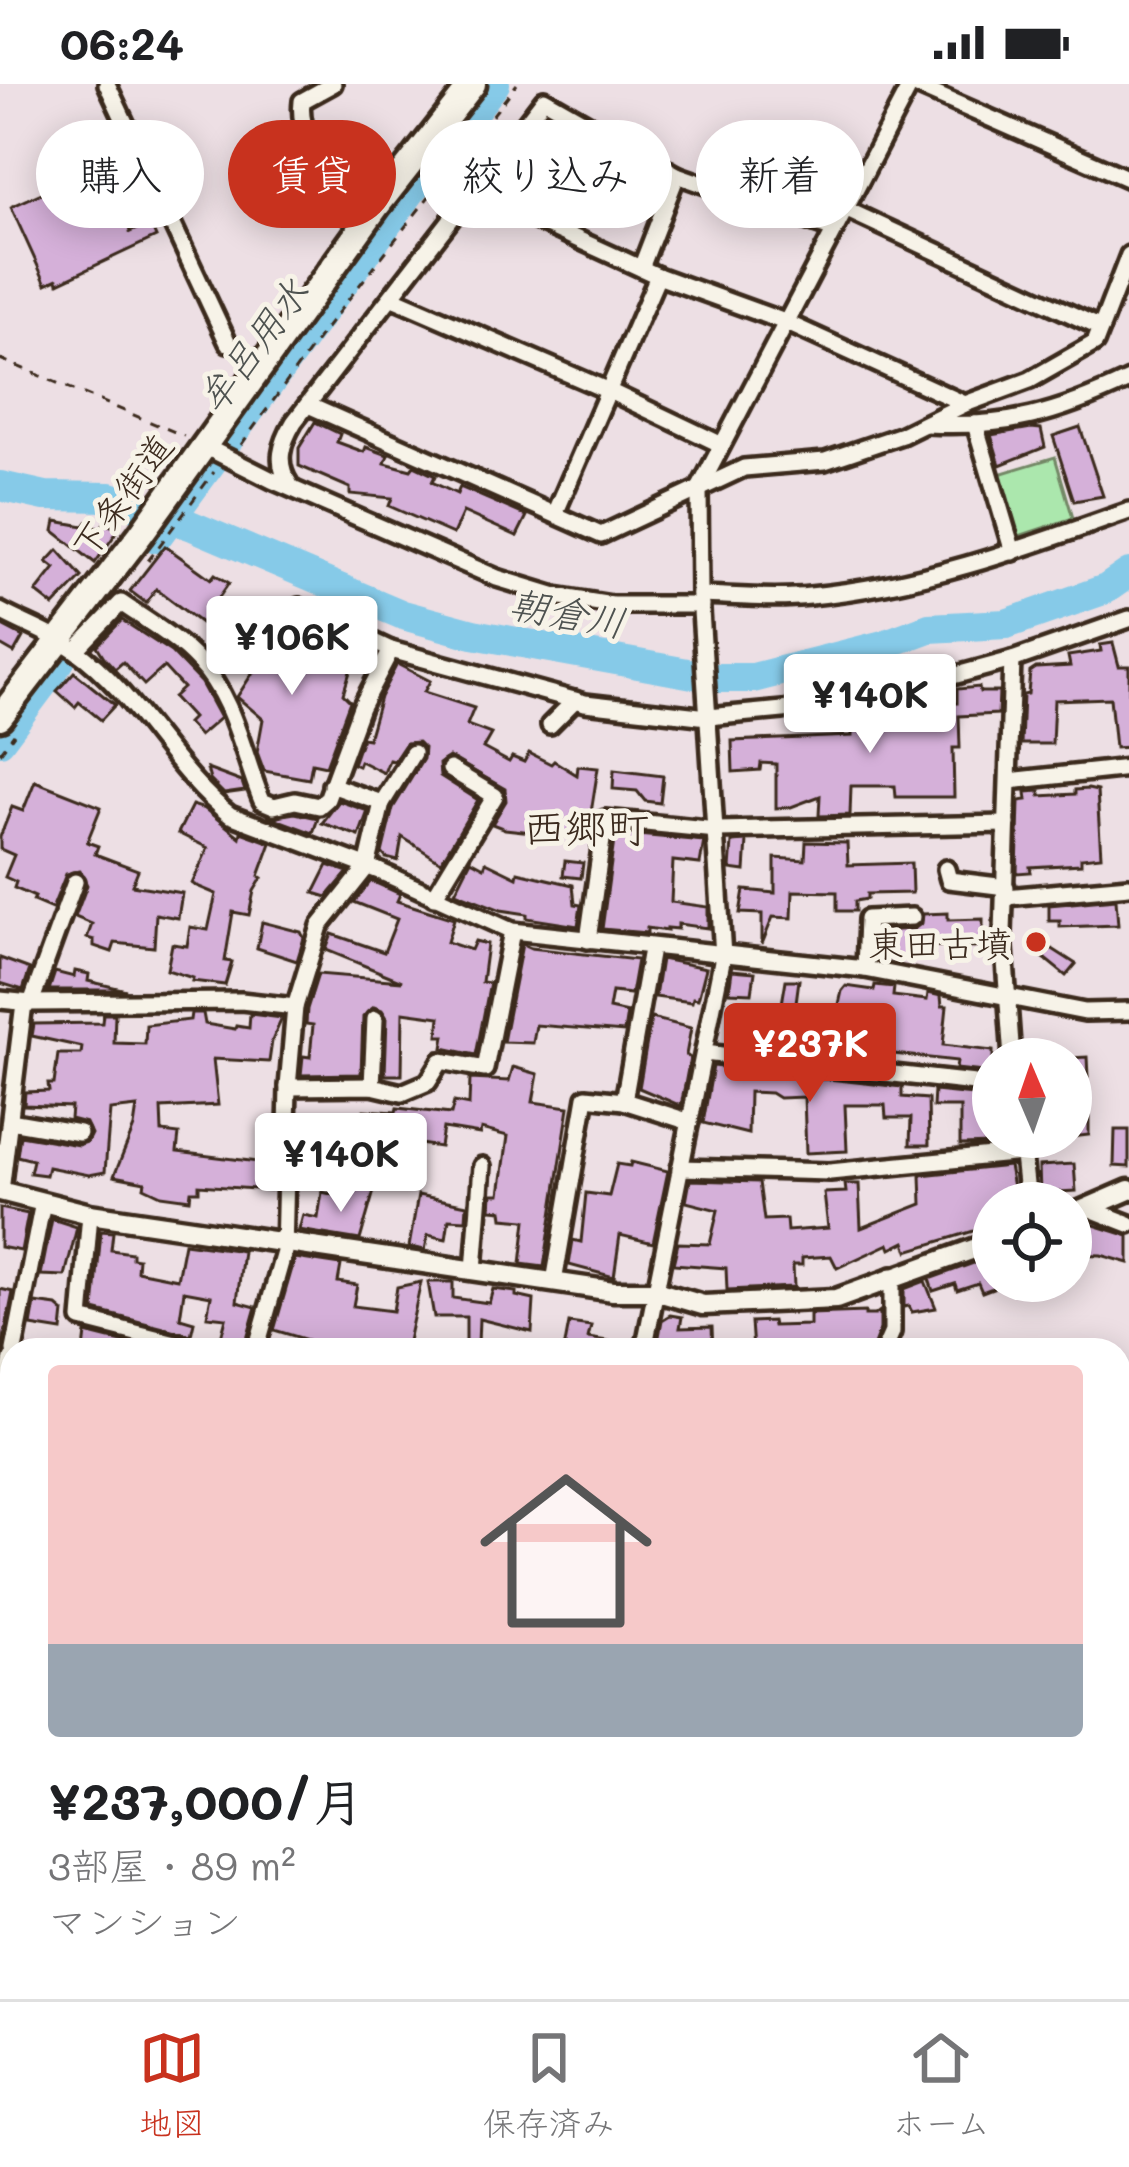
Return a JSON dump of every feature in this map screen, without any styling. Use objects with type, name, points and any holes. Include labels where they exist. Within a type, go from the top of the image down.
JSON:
[{"type":"main road","name":"下条街道","points":[[396,182],[473,84]]},
{"type":"main road","name":"下条街道","points":[[0,718],[66,646],[215,455],[363,228]]},
{"type":"street","points":[[107,84],[228,343]]},
{"type":"street","points":[[301,120],[302,101],[333,84]]},
{"type":"street","points":[[864,173],[912,84],[1129,179]]},
{"type":"street","points":[[528,120],[544,99],[581,120]]},
{"type":"street","points":[[646,1338],[723,956],[701,605],[699,489],[834,230],[672,172]]},
{"type":"street","points":[[641,268],[677,175]]},
{"type":"street","points":[[864,217],[1100,328]]},
{"type":"street","points":[[290,485],[280,464],[283,441],[445,228]]},
{"type":"street","points":[[553,228],[658,276],[785,322],[964,404]]},
{"type":"street","points":[[308,405],[602,535],[744,468],[825,461],[902,435],[964,404],[1030,380],[1095,343],[1129,255]]},
{"type":"street","points":[[556,514],[658,276]]},
{"type":"street","points":[[393,298],[720,444]]},
{"type":"street","points":[[923,423],[1022,421],[1078,404],[1129,380]]},
{"type":"street","points":[[975,424],[1013,552]]},
{"type":"street","points":[[215,455],[497,578],[556,596],[612,605],[701,605],[808,597],[915,580],[1129,511]]},
{"type":"street","points":[[66,646],[121,603],[175,641],[215,683],[244,746],[262,801],[274,806],[295,801],[319,806],[327,799],[361,707],[391,650]]},
{"type":"street","points":[[298,607],[391,650],[575,700],[708,710],[783,710],[890,693],[1012,660],[1129,619]]},
{"type":"street","points":[[0,611],[66,646],[148,724],[212,801],[230,815],[367,867],[512,931],[865,969],[1085,1012],[1129,1011]]},
{"type":"street","points":[[1010,1038],[1005,996],[1012,660]]},
{"type":"street","points":[[550,725],[575,700]]},
{"type":"street","points":[[259,1338],[284,1240],[295,1007],[320,926],[367,867],[382,803],[413,754]]},
{"type":"street","points":[[1009,781],[1129,768]]},
{"type":"street","points":[[434,897],[495,796],[450,769]]},
{"type":"street","points":[[331,785],[382,803]]},
{"type":"street","points":[[588,940],[605,819],[717,830],[1007,824]]},
{"type":"street","points":[[946,869],[949,880],[1006,892],[1129,886]]},
{"type":"street","points":[[75,882],[28,1004],[0,1191],[90,1214],[613,1291],[655,1292],[703,1305],[836,1299],[972,1249]]},
{"type":"street","points":[[865,969],[867,919],[912,917]]},
{"type":"street","points":[[288,1087],[372,1086],[402,1094],[428,1082],[441,1061],[485,1069],[512,931]]},
{"type":"street","points":[[624,1101],[651,949]]},
{"type":"street","points":[[0,1000],[28,1004],[241,1001],[295,1007]]},
{"type":"street","points":[[372,1086],[374,1018]]},
{"type":"street","points":[[704,1053],[972,1083]]},
{"type":"street","points":[[554,1282],[586,1097],[624,1101],[690,1122]]},
{"type":"street","points":[[10,1120],[80,1133]]},
{"type":"street","points":[[680,1168],[830,1172],[972,1152]]},
{"type":"street","points":[[474,1270],[482,1166]]},
{"type":"street","points":[[1092,1207],[1129,1190]]},
{"type":"street","points":[[16,1338],[44,1202]]},
{"type":"street","points":[[90,1214],[81,1318],[159,1338]]},
{"type":"street","points":[[1092,1215],[1129,1224]]},
{"type":"street","points":[[889,1338],[892,1276]]},
{"type":"street","points":[[132,1338],[133,1331]]},
{"type":"path","points":[[152,540],[215,455],[326,328],[517,84]]},
{"type":"path","points":[[0,359],[215,455]]},
{"type":"green space","points":[[1055,457],[1073,518],[1016,537],[999,474]]},
{"type":"building","points":[[36,196],[36,228],[129,228],[130,232],[152,228],[156,237],[58,283],[57,279],[46,284],[11,207]]},
{"type":"building","points":[[315,422],[340,434],[337,442],[388,455],[385,463],[411,470],[414,466],[457,494],[460,487],[527,516],[517,536],[463,512],[453,534],[389,506],[392,498],[350,494],[350,488],[299,466],[299,448]]},
{"type":"building","points":[[1080,427],[1103,496],[1074,501],[1053,436]]},
{"type":"building","points":[[1041,429],[1045,447],[1000,465],[991,435]]},
{"type":"building","points":[[56,521],[84,526],[87,522],[100,529],[104,523],[119,529],[95,563],[54,531]]},
{"type":"building","points":[[165,546],[211,579],[215,574],[229,583],[201,623],[156,589],[146,603],[130,591]]},
{"type":"building","points":[[58,550],[82,577],[54,606],[36,592],[55,568],[47,562]]},
{"type":"building","points":[[247,606],[277,629],[274,636],[300,656],[329,667],[345,646],[366,652],[364,665],[353,662],[343,694],[350,701],[326,766],[312,763],[309,779],[264,771],[257,752],[263,719],[237,697],[263,657],[238,641],[231,651],[220,643]]},
{"type":"building","points":[[122,620],[171,652],[201,683],[220,718],[199,736],[187,723],[192,718],[173,697],[183,688],[164,667],[144,685],[123,662],[115,669],[104,657],[97,646]]},
{"type":"building","points":[[0,625],[23,637],[14,653],[0,645]]},
{"type":"building","points":[[1113,643],[1119,666],[1129,666],[1129,747],[1115,748],[1110,698],[1054,700],[1052,744],[1021,744],[1023,695],[1028,694],[1030,672],[1070,666],[1068,656],[1101,651],[1100,645]]},
{"type":"building","points":[[397,664],[430,681],[424,692],[474,708],[467,725],[491,734],[483,748],[509,762],[512,757],[524,762],[529,753],[577,775],[578,766],[598,768],[587,838],[492,824],[506,801],[505,789],[449,757],[439,764],[440,776],[478,800],[441,862],[402,837],[398,861],[386,858],[382,853],[393,808],[423,759],[424,748],[418,742],[406,743],[394,761],[389,760],[384,773],[360,761],[358,766],[353,764],[362,738],[368,739],[380,697]]},
{"type":"building","points":[[74,672],[115,705],[101,720],[57,691]]},
{"type":"building","points":[[979,687],[980,692],[999,692],[998,714],[959,716],[960,748],[953,748],[954,797],[896,797],[895,786],[851,786],[850,815],[819,816],[820,796],[776,808],[776,764],[761,763],[760,770],[733,772],[732,741],[852,736],[852,724],[872,724],[872,716],[912,713],[912,704],[957,703],[957,689]]},
{"type":"building","points":[[207,769],[242,782],[245,791],[224,794],[210,780]]},
{"type":"building","points":[[614,770],[663,776],[660,803],[645,801],[637,791],[613,789]]},
{"type":"building","points":[[35,781],[101,807],[87,842],[98,846],[95,854],[138,870],[132,885],[182,893],[178,918],[156,914],[154,947],[115,943],[112,952],[94,946],[94,940],[87,938],[92,924],[75,917],[87,885],[80,871],[66,874],[52,909],[33,901],[35,897],[14,888],[16,882],[5,877],[14,855],[0,849],[0,837],[12,807],[23,811]]},
{"type":"building","points":[[1040,791],[1040,796],[1097,791],[1101,856],[1081,858],[1081,864],[1030,867],[1031,872],[1017,873],[1019,801],[1027,800],[1026,792]]},
{"type":"building","points":[[339,801],[368,811],[359,836],[322,823]]},
{"type":"building","points":[[192,805],[205,809],[240,837],[241,832],[271,843],[249,915],[233,912],[225,961],[232,962],[225,985],[192,981],[167,970],[172,944],[187,946],[190,927],[208,930],[216,894],[192,884],[208,848],[178,833]]},
{"type":"building","points":[[295,813],[318,818],[313,833],[270,817]]},
{"type":"building","points":[[615,833],[704,841],[700,864],[673,861],[671,902],[708,907],[708,928],[678,924],[678,929],[667,931],[647,928],[647,933],[602,929]]},
{"type":"building","points":[[747,841],[745,871],[730,869],[732,842]]},
{"type":"building","points":[[806,842],[847,843],[848,865],[911,863],[912,893],[867,894],[867,899],[855,901],[855,911],[837,911],[837,892],[793,891],[792,918],[773,917],[762,944],[762,914],[740,913],[744,890],[775,893],[775,858],[805,860]]},
{"type":"building","points":[[471,860],[517,877],[518,872],[573,885],[575,904],[581,905],[578,926],[527,918],[527,914],[501,910],[455,892]]},
{"type":"building","points":[[565,861],[583,863],[581,878],[563,876]]},
{"type":"building","points":[[328,865],[348,872],[327,897],[314,893]]},
{"type":"building","points":[[371,881],[400,894],[397,901],[454,919],[447,942],[471,950],[475,941],[487,944],[482,982],[490,983],[476,1055],[443,1048],[445,1036],[438,1036],[440,1017],[403,1012],[402,1075],[385,1075],[387,1018],[374,1007],[363,1017],[361,1074],[301,1075],[303,1056],[310,1057],[313,1025],[306,1024],[307,1009],[318,974],[402,981],[326,950],[332,934],[384,952],[397,919],[354,902]]},
{"type":"building","points":[[1116,899],[1118,925],[1060,927],[1060,921],[1049,921],[1049,905]]},
{"type":"building","points":[[948,913],[948,920],[983,919],[983,947],[915,946],[915,957],[877,959],[879,931],[914,929],[922,923],[923,914]]},
{"type":"building","points":[[262,922],[301,932],[304,938],[297,961],[257,948]]},
{"type":"building","points":[[1040,941],[1076,964],[1066,976],[1034,950]]},
{"type":"building","points":[[522,944],[637,960],[631,994],[612,992],[609,1009],[627,1013],[624,1032],[536,1025],[533,1043],[503,1042]]},
{"type":"building","points":[[0,958],[30,969],[23,990],[0,983]]},
{"type":"building","points":[[661,959],[706,968],[698,999],[655,997]]},
{"type":"building","points":[[732,970],[755,972],[752,993],[729,992]]},
{"type":"building","points":[[75,971],[89,974],[88,981],[126,990],[49,990],[55,972],[74,977]]},
{"type":"building","points":[[786,980],[799,980],[790,1047],[775,1045]]},
{"type":"building","points":[[875,985],[894,987],[893,996],[927,1000],[928,993],[941,996],[942,1006],[947,1006],[943,1045],[972,1048],[972,1071],[956,1069],[957,1061],[893,1054],[892,1062],[828,1054],[842,991],[846,986],[874,990]]},
{"type":"building","points":[[191,1013],[203,1013],[205,1024],[235,1029],[249,1028],[250,1014],[282,1018],[269,1062],[213,1059],[218,1105],[161,1108],[162,1132],[179,1134],[177,1152],[266,1163],[270,1190],[199,1185],[190,1199],[161,1195],[144,1187],[145,1182],[114,1176],[137,1107],[110,1110],[105,1172],[89,1175],[48,1167],[46,1175],[30,1173],[33,1160],[17,1156],[20,1135],[78,1145],[91,1134],[86,1123],[70,1119],[71,1107],[24,1105],[25,1092],[49,1091],[48,1084],[54,1084],[58,1054],[81,1054],[82,1047],[32,1036],[34,1024],[102,1023],[103,1014],[115,1014],[114,1043],[145,1044],[146,1025],[190,1020]]},
{"type":"building","points":[[651,1018],[691,1028],[681,1106],[639,1088]]},
{"type":"building","points":[[713,1066],[796,1075],[796,1080],[902,1087],[902,1097],[928,1099],[929,1145],[910,1145],[911,1118],[886,1118],[885,1105],[845,1105],[847,1151],[806,1153],[804,1097],[779,1098],[771,1093],[749,1092],[748,1134],[703,1123]]},
{"type":"building","points":[[513,1067],[538,1074],[533,1102],[569,1107],[544,1267],[521,1264],[526,1220],[503,1218],[502,1210],[491,1209],[492,1194],[500,1194],[508,1136],[481,1129],[480,1134],[443,1128],[440,1147],[413,1143],[410,1159],[379,1154],[378,1161],[357,1156],[364,1110],[451,1114],[454,1102],[469,1105],[470,1079],[509,1081]]},
{"type":"building","points":[[934,1091],[972,1095],[972,1145],[960,1145],[960,1107],[933,1107]]},
{"type":"building","points":[[1115,1130],[1129,1130],[1129,1167],[1114,1166]]},
{"type":"building","points":[[631,1162],[668,1171],[653,1243],[620,1235],[614,1277],[569,1265],[573,1240],[581,1242],[586,1193],[609,1196],[617,1164],[630,1166]]},
{"type":"building","points":[[1074,1164],[1075,1182],[1040,1182],[1039,1166]]},
{"type":"building","points":[[1009,1166],[1012,1182],[972,1182],[972,1232],[908,1251],[905,1242],[891,1249],[889,1244],[837,1268],[831,1256],[802,1258],[802,1265],[793,1265],[794,1287],[727,1290],[726,1268],[673,1264],[678,1243],[710,1244],[718,1210],[686,1202],[690,1180],[759,1182],[764,1220],[786,1219],[787,1231],[828,1228],[824,1193],[846,1192],[845,1184],[859,1184],[861,1228],[922,1204],[921,1175]]},
{"type":"building","points":[[352,1187],[374,1191],[360,1240],[299,1230],[303,1215],[318,1218],[322,1192],[349,1198]]},
{"type":"building","points":[[418,1195],[467,1205],[466,1220],[449,1219],[446,1239],[428,1235],[425,1250],[409,1247]]},
{"type":"building","points":[[0,1208],[28,1214],[21,1251],[0,1247]]},
{"type":"building","points":[[52,1219],[77,1227],[65,1276],[41,1275]]},
{"type":"building","points":[[1092,1224],[1129,1236],[1129,1263],[1092,1255]]},
{"type":"building","points":[[101,1231],[113,1232],[111,1250],[132,1253],[138,1259],[137,1271],[177,1279],[184,1243],[243,1251],[237,1302],[256,1307],[247,1338],[221,1338],[226,1318],[207,1316],[211,1296],[184,1291],[180,1318],[194,1322],[191,1335],[94,1310]]},
{"type":"building","points":[[295,1258],[341,1265],[338,1282],[357,1285],[353,1306],[393,1311],[397,1287],[421,1282],[409,1338],[301,1338],[274,1330]]},
{"type":"building","points":[[972,1264],[972,1285],[933,1291],[929,1279]]},
{"type":"building","points":[[925,1281],[936,1308],[912,1312],[904,1307],[904,1289]]},
{"type":"building","points":[[428,1282],[453,1282],[453,1298],[489,1303],[493,1289],[534,1300],[532,1332],[479,1319],[478,1338],[466,1338],[466,1317],[434,1317]]},
{"type":"building","points":[[0,1289],[13,1292],[4,1338],[0,1338]]},
{"type":"building","points":[[35,1303],[57,1306],[64,1312],[62,1331],[31,1326]]},
{"type":"building","points":[[880,1311],[877,1338],[752,1338],[751,1322],[810,1325],[810,1314],[875,1315]]},
{"type":"building","points":[[670,1315],[682,1317],[680,1328],[712,1327],[712,1338],[659,1338],[662,1320]]},
{"type":"building","points":[[569,1323],[591,1326],[588,1338],[566,1338]]},
{"type":"waterway","name":"牟呂用水","points":[[156,538],[495,84]]},
{"type":"waterway","name":"朝倉川","points":[[0,486],[45,496],[110,497],[190,525],[403,615],[473,634],[715,678],[753,678],[883,645],[929,628],[1006,624],[1106,589],[1129,573]]},
{"type":"waterway","name":"牟呂用水","points":[[0,741],[60,661]]},
{"type":"place","name":"東田古墳","points":[[1036,942]]},
{"type":"district","name":"西郷町","points":[[586,826]]}]
